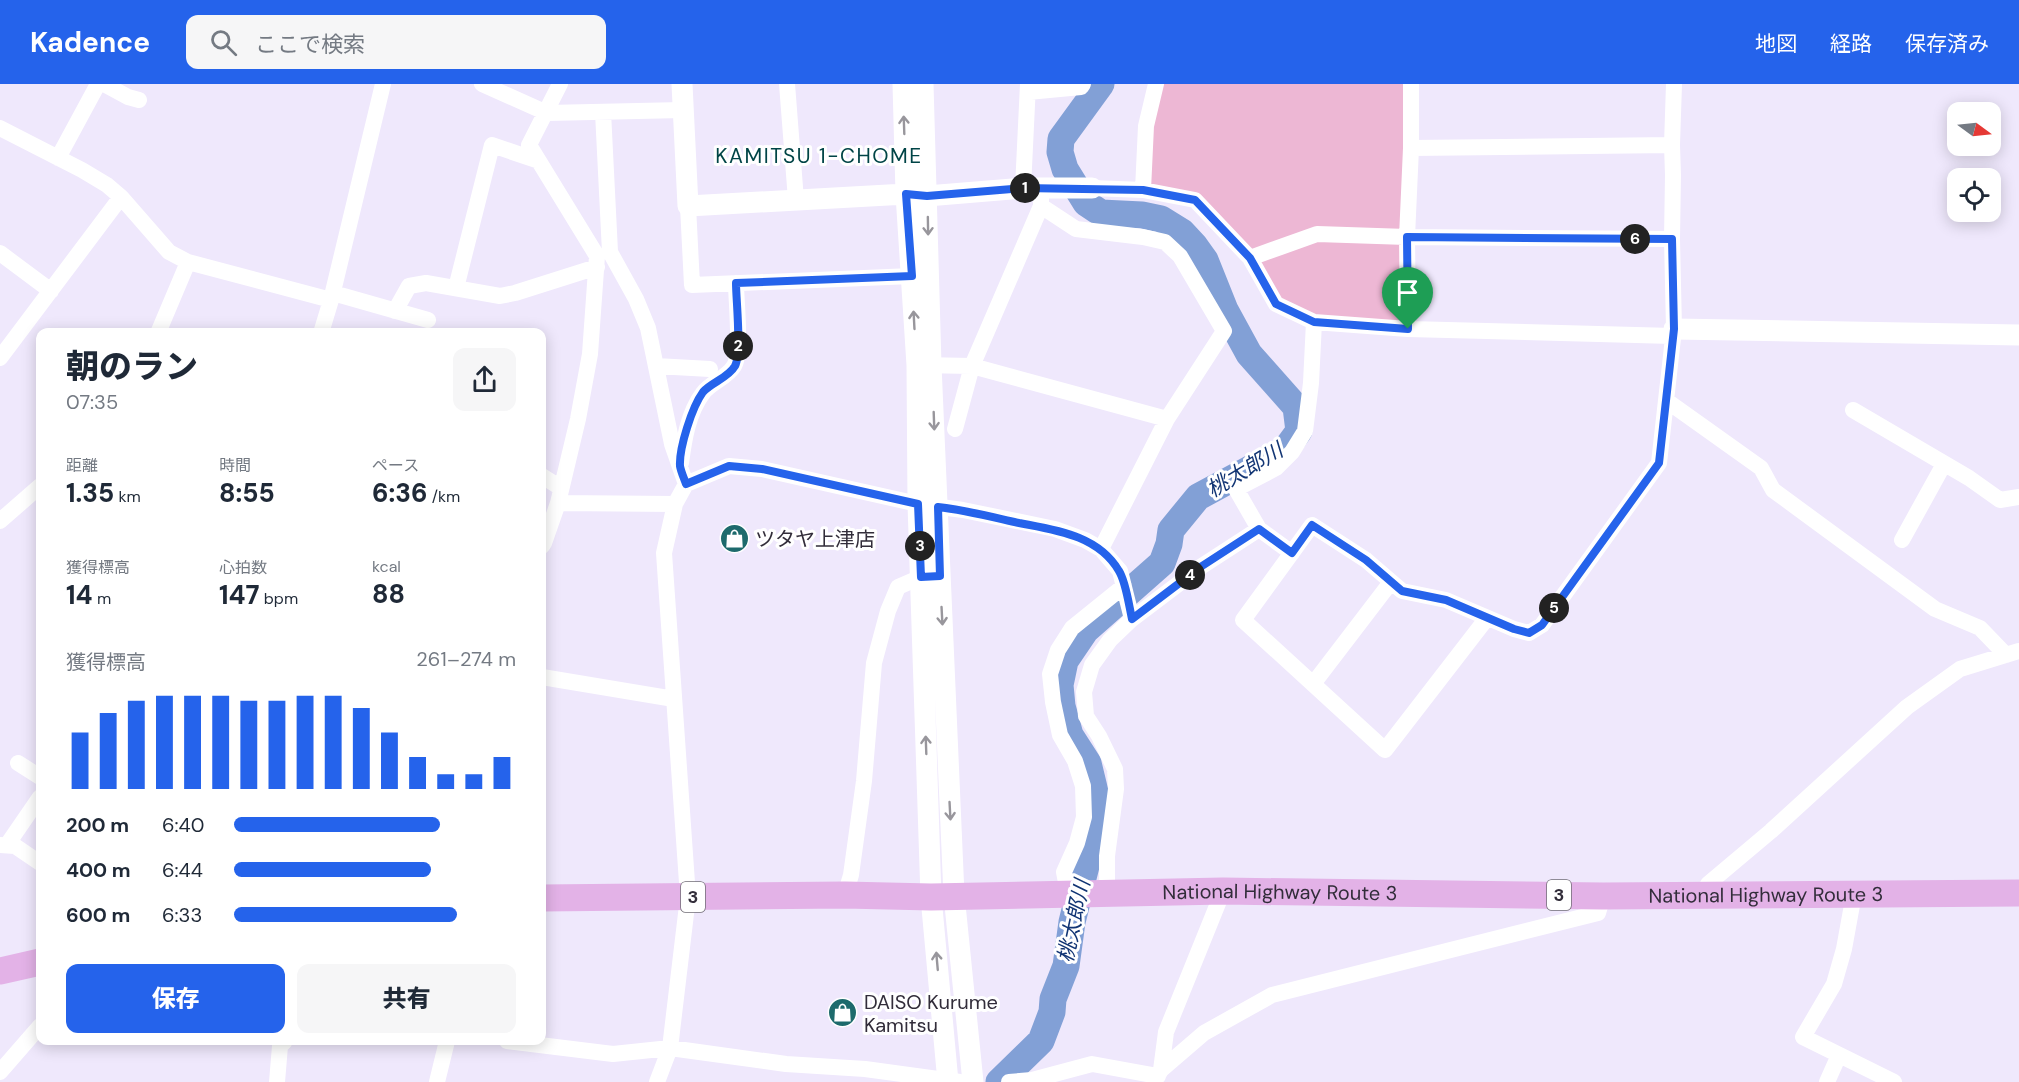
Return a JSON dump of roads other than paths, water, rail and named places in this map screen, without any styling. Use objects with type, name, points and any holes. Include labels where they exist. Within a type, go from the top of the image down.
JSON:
[{"type":"highway","name":"National Highway Route 3","points":[[546,898],[943,896],[1223,891],[1603,896],[2019,893]]},
{"type":"highway","points":[[0,971],[36,963]]},
{"type":"street","points":[[58,158],[98,84]]},
{"type":"street","points":[[104,84],[139,100]]},
{"type":"street","points":[[322,328],[383,84]]},
{"type":"street","points":[[482,84],[547,113],[683,110]]},
{"type":"street","points":[[560,84],[529,145],[601,258],[636,299],[648,328],[672,444],[686,484]]},
{"type":"street","points":[[682,84],[692,285],[912,276]]},
{"type":"street","points":[[788,84],[796,200]]},
{"type":"street","points":[[540,1045],[613,1054],[670,1048],[786,1065],[865,1069],[952,1081],[930,577],[917,195],[903,84]]},
{"type":"street","points":[[923,84],[912,276],[924,365]]},
{"type":"street","points":[[955,429],[972,366],[1035,195],[1028,88],[1081,87],[1083,84]]},
{"type":"street","points":[[1143,190],[1146,126],[1156,84]]},
{"type":"street","points":[[1408,329],[1407,237],[1411,84]]},
{"type":"street","points":[[1487,618],[1385,750],[1243,621],[1312,525],[1366,560],[1402,591],[1446,600],[1514,629],[1529,633],[1542,625],[1659,463],[1673,333],[1674,175],[1671,146],[1674,84]]},
{"type":"street","points":[[546,537],[560,496],[590,354],[601,258],[603,112]]},
{"type":"street","points":[[0,128],[99,180],[121,197],[169,252],[188,262],[428,320]]},
{"type":"street","points":[[456,288],[492,145],[539,161]]},
{"type":"street","points":[[1411,148],[1671,146]]},
{"type":"street","points":[[688,206],[917,195],[1035,195],[1092,188],[1143,190],[1195,200],[1250,258],[1276,304],[1314,322],[1408,329],[2019,335]]},
{"type":"street","points":[[1035,195],[1076,229],[1165,242],[1180,256],[1224,331],[1167,420],[1101,549]]},
{"type":"street","points":[[0,358],[121,197]]},
{"type":"street","points":[[1250,258],[1317,234],[1672,239]]},
{"type":"street","points":[[0,254],[51,291]]},
{"type":"street","points":[[395,311],[410,286],[426,283],[500,296],[514,293],[601,258]]},
{"type":"street","points":[[160,328],[188,262]]},
{"type":"street","points":[[680,467],[685,433],[703,393],[736,365],[738,348],[736,283]]},
{"type":"street","points":[[1292,553],[1259,529],[1236,489],[1276,468],[1292,452],[1305,431],[1311,383],[1314,322]]},
{"type":"street","points":[[924,365],[972,366],[1167,420]]},
{"type":"street","points":[[656,366],[710,369]]},
{"type":"street","points":[[1667,401],[1761,468],[1773,490],[1935,609],[1980,628],[2013,653]]},
{"type":"street","points":[[1853,410],[1969,478],[2000,500],[2019,497]]},
{"type":"street","points":[[1902,540],[1944,464]]},
{"type":"street","points":[[657,1082],[670,1048],[688,897],[664,553],[675,504],[686,484],[729,466],[762,469],[928,505],[1055,529],[1085,540],[1101,549],[1120,571],[1132,619]]},
{"type":"street","points":[[546,480],[560,496],[675,504]]},
{"type":"street","points":[[0,521],[36,490]]},
{"type":"street","points":[[1103,892],[1116,789],[1115,769],[1099,736],[1086,716],[1084,692],[1092,665],[1110,640],[1132,619],[1202,566],[1259,529]]},
{"type":"street","points":[[845,895],[851,875],[864,781],[874,663],[888,611],[898,587],[930,577]]},
{"type":"street","points":[[1312,684],[1391,582]]},
{"type":"street","points":[[1068,893],[1064,872],[1077,843],[1083,817],[1083,786],[1075,761],[1060,735],[1050,674],[1058,650],[1072,628],[1124,586]]},
{"type":"street","points":[[1704,896],[1708,884],[1780,823],[1907,706],[1960,669],[2013,653]]},
{"type":"street","points":[[546,678],[674,699]]},
{"type":"street","points":[[18,764],[36,775]]},
{"type":"street","points":[[3,845],[36,802]]},
{"type":"street","points":[[3,845],[15,846],[36,860]]},
{"type":"street","points":[[1158,1076],[1166,1032],[1223,891]]},
{"type":"street","points":[[1854,894],[1844,949],[1834,984],[1803,1037],[1894,1082]]},
{"type":"street","points":[[943,896],[973,1082]]},
{"type":"street","points":[[1158,1076],[1203,1033],[1272,995],[1598,914],[1603,896]]},
{"type":"street","points":[[0,1072],[36,1031]]},
{"type":"street","points":[[277,1082],[281,1045]]},
{"type":"street","points":[[437,1082],[446,1045]]},
{"type":"street","points":[[1827,1082],[1839,1054]]},
{"type":"street","points":[[1009,1082],[1032,1080],[1092,1064],[1158,1076]]},
{"type":"waterway","name":"桃太郎川","points":[[999,1082],[1041,1041],[1052,1012],[1053,999],[1066,966],[1072,922],[1088,858],[1094,821],[1095,792],[1088,763],[1070,735],[1062,706],[1060,685],[1065,661],[1086,630],[1162,563],[1171,530],[1198,497],[1285,450],[1299,431],[1296,407],[1249,354],[1225,310],[1205,260],[1195,246],[1182,232],[1161,219],[1142,215],[1101,213],[1086,203],[1065,169],[1060,152],[1061,139],[1101,84]]},
{"type":"place","name":"ツタヤ上津店","points":[[734,539]]},
{"type":"place","name":"DAISO Kurume Kamitsu","points":[[843,1013]]},
{"type":"district","name":"KAMITSU 1-CHOME","points":[[819,156]]}]
